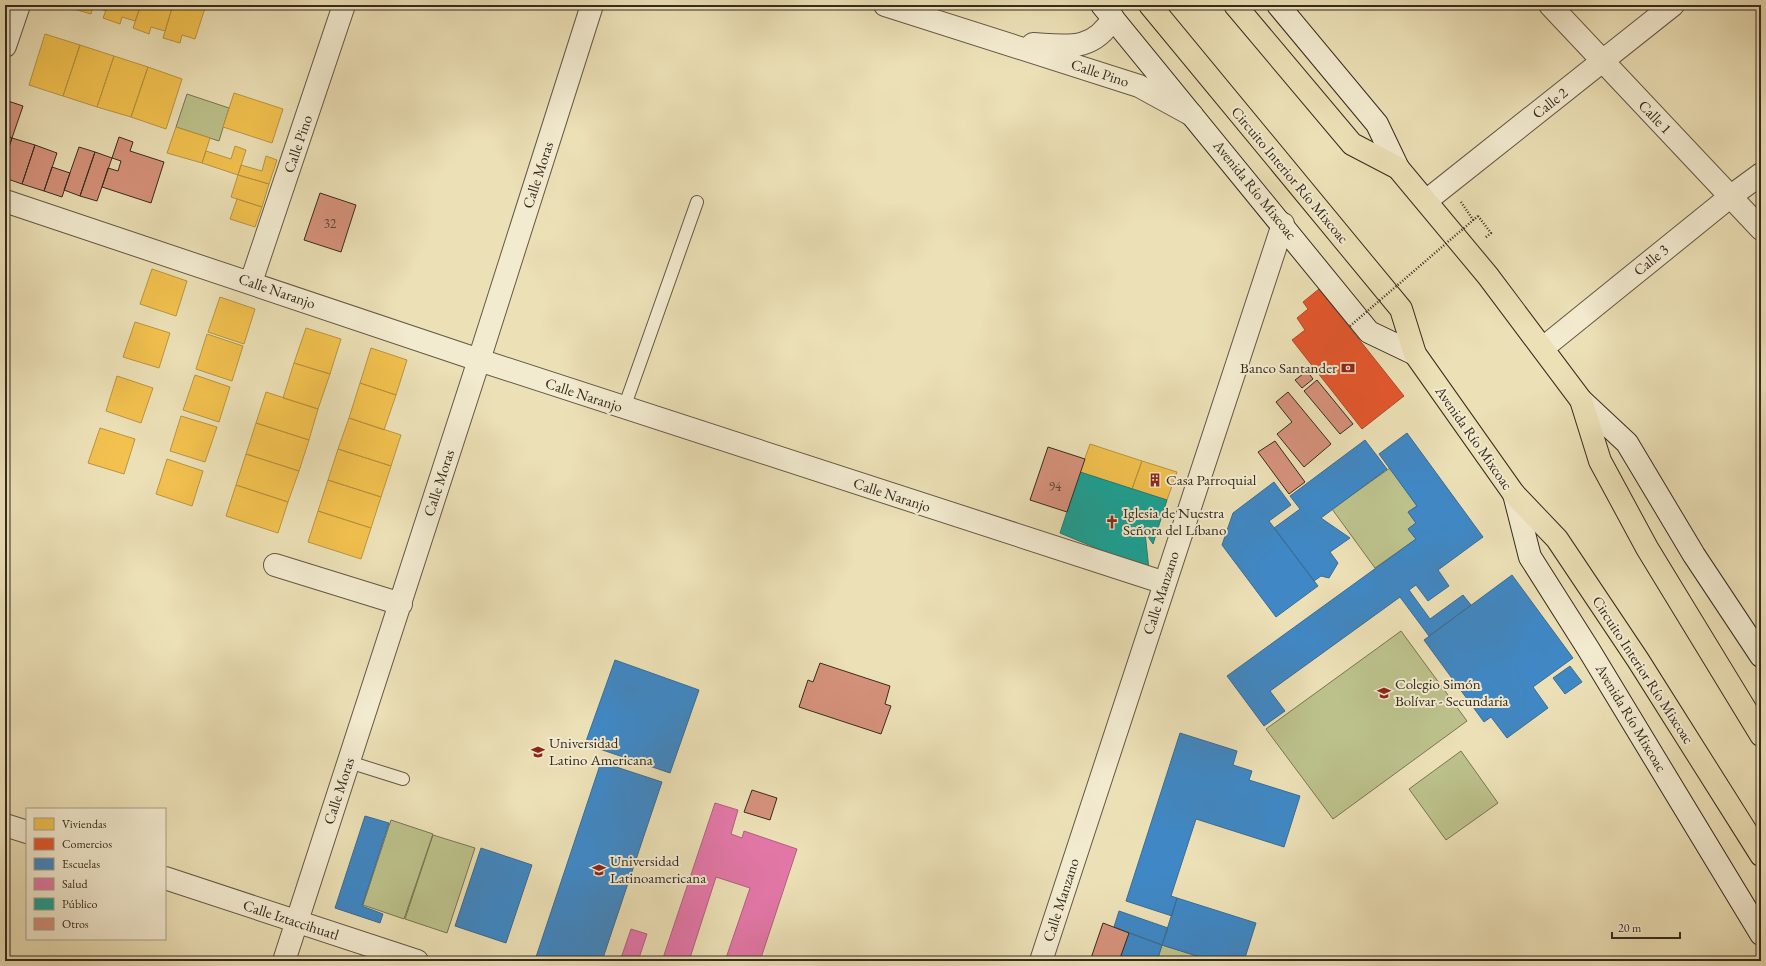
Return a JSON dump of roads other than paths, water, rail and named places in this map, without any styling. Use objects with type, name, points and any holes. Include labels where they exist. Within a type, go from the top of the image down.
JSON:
[{"type":"highway","name":"Circuito Interior Río Mixcoac","points":[[1150,5],[1401,309],[1415,354]]},
{"type":"highway","points":[[1235,5],[1352,144],[1398,168],[1488,276],[1581,400],[1600,461],[1647,548],[1761,735]]},
{"type":"highway","name":"Avenida Río Mixcoac","points":[[1415,354],[1514,494]]},
{"type":"highway","name":"Circuito Interior Río Mixcoac","points":[[1514,494],[1557,538],[1638,660],[1761,855]]},
{"type":"street","points":[[5,46],[19,5]]},
{"type":"street","name":"Calle Pino","points":[[251,282],[344,5]]},
{"type":"street","name":"Calle Moras","points":[[284,961],[401,604],[592,5]]},
{"type":"street","name":"Calle Pino","points":[[885,5],[1139,86],[1193,116]]},
{"type":"street","points":[[1278,5],[1377,124],[1398,168]]},
{"type":"street","name":"Calle 1","points":[[1550,5],[1602,62],[1761,229]]},
{"type":"street","name":"Calle 2","points":[[1426,201],[1448,182],[1673,5]]},
{"type":"street","name":"Calle Pino","points":[[1002,42],[1081,45],[1093,41],[1106,30],[1107,12]]},
{"type":"street","name":"Avenida Río Mixcoac","points":[[1107,12],[1283,224],[1369,332],[1415,354]]},
{"type":"street","name":"Calle 3","points":[[1543,348],[1731,196],[1761,174]]},
{"type":"street","name":"Calle Naranjo","points":[[5,200],[624,408],[1164,583]]},
{"type":"street","name":"Calle Manzano","points":[[1041,961],[1283,224]]},
{"type":"street","points":[[1581,400],[1627,443],[1694,555],[1761,656]]},
{"type":"street","name":"Avenida Río Mixcoac","points":[[1514,494],[1530,557],[1589,650],[1761,934]]},
{"type":"street","points":[[275,565],[401,604]]},
{"type":"street","points":[[5,825],[26,832]]},
{"type":"street","name":"Calle Iztaccihuatl","points":[[166,878],[417,961]]},
{"type":"lane","points":[[624,408],[697,202]]},
{"type":"lane","points":[[349,762],[403,779]]},
{"type":"place","name":"Banco Santander","points":[[1348,368]]},
{"type":"place","name":"Casa Parroquial","points":[[1155,480]]},
{"type":"place","name":"Iglesia de Nuestra Señora del Líbano","points":[[1112,522]]},
{"type":"place","name":"Colegio Simón Bolívar - Secundaria","points":[[1384,693]]},
{"type":"place","name":"Universidad Latino Americana","points":[[538,752]]},
{"type":"place","name":"Universidad Latinoamericana","points":[[599,870]]}]
